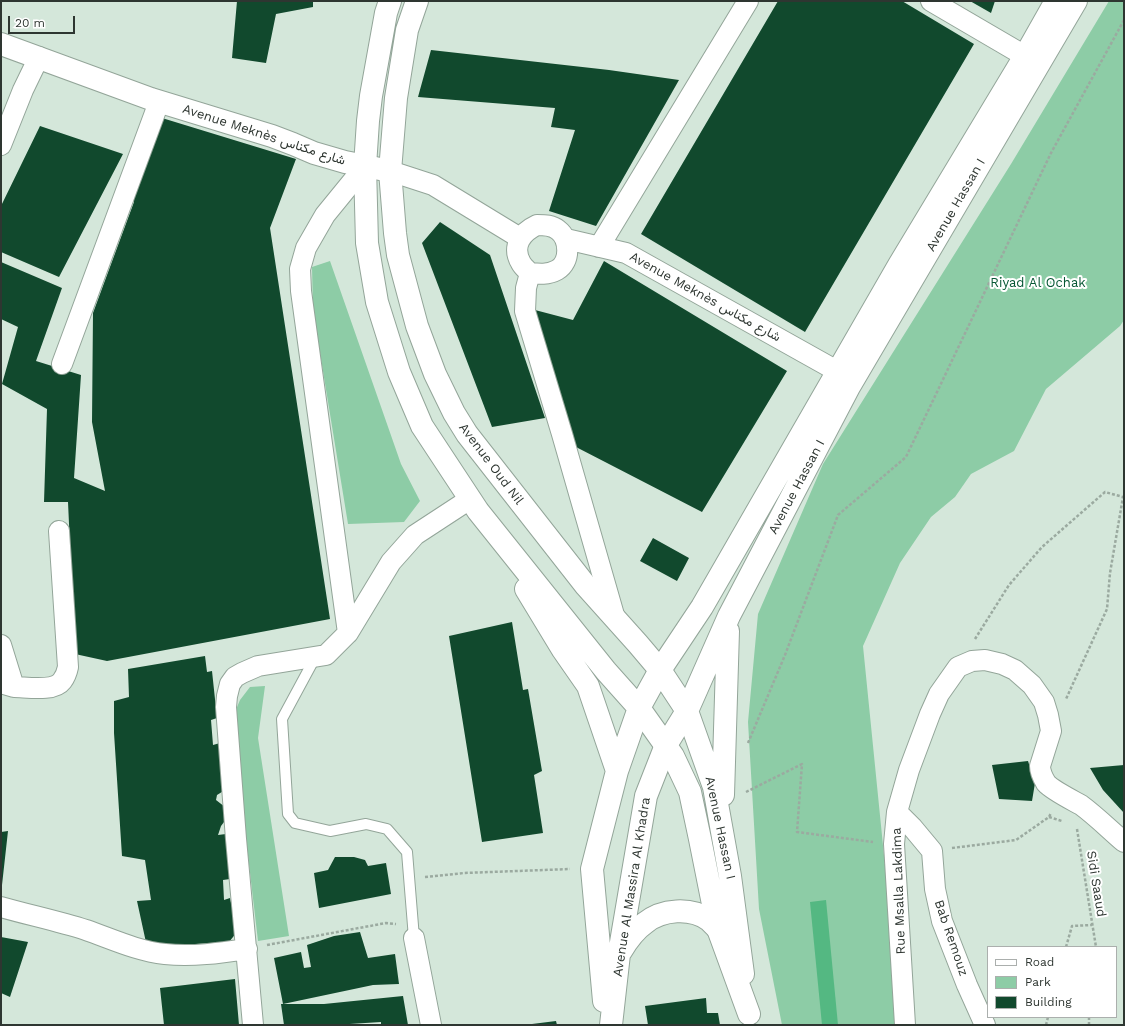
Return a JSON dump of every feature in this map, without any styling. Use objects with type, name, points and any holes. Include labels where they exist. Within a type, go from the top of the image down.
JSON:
[{"type":"main road","name":"Avenue Oud Nil","points":[[416,1],[407,30],[396,98],[390,171],[397,248],[417,326],[435,374],[454,413],[467,434],[586,586],[614,615],[660,670],[687,711]]},
{"type":"main road","points":[[1038,1],[1043,23]]},
{"type":"main road","name":"Avenue Hassan I","points":[[750,1020],[718,929],[690,792],[680,768],[639,708],[660,670],[702,608],[899,265],[1025,56],[1056,1]]},
{"type":"main road","name":"Avenue Hassan I","points":[[750,1020],[730,876],[714,787],[687,711],[729,616],[849,387],[1076,1]]},
{"type":"main road","points":[[387,5],[371,96],[365,166],[367,243],[377,302],[399,372],[422,426],[474,505],[563,650],[588,686],[617,771]]},
{"type":"main road","name":"Avenue Meknès شارع مكناس","points":[[1,44],[159,102],[272,136],[314,153],[390,171]]},
{"type":"main road","points":[[474,505],[601,664],[639,708]]},
{"type":"main road","points":[[729,616],[726,652],[722,785],[730,876]]},
{"type":"main road","name":"Avenue Al Massira Al Khadra","points":[[607,1025],[592,869],[617,771],[639,708]]},
{"type":"main road","name":"Avenue Al Massira Al Khadra","points":[[611,1025],[619,954],[646,796],[666,746],[687,711]]},
{"type":"main road","points":[[619,954],[646,921],[662,914],[678,911],[690,912],[709,920],[718,929]]},
{"type":"street","points":[[598,247],[748,1]]},
{"type":"street","points":[[931,1],[1025,56]]},
{"type":"street","points":[[1,145],[23,90],[39,57]]},
{"type":"street","points":[[62,364],[159,102]]},
{"type":"street","points":[[348,633],[302,299],[300,269],[304,253],[325,215],[365,166]]},
{"type":"street","name":"Avenue Meknès شارع مكناس","points":[[390,171],[432,185],[520,238]]},
{"type":"street","points":[[537,225],[548,225],[559,230],[566,240],[568,250],[565,262],[558,270],[547,274],[530,273],[520,263],[517,249],[520,238],[527,230],[537,225]]},
{"type":"street","name":"Avenue Meknès شارع مكناس","points":[[566,240],[626,253],[837,372]]},
{"type":"street","points":[[530,273],[526,288],[525,311],[614,615]]},
{"type":"street","points":[[253,1025],[236,839],[226,707],[230,684],[235,677],[258,666],[326,655],[348,633],[391,562],[415,535],[474,505]]},
{"type":"street","points":[[1,645],[7,685],[50,688],[61,683],[66,675],[68,667],[59,531]]},
{"type":"street","points":[[958,667],[972,662],[985,660],[1002,664],[1015,670],[1032,685],[1044,702],[1051,731],[1042,758],[1040,770],[1047,784],[1082,806],[1124,842]]},
{"type":"street","name":"Rue Msalla Lakdima","points":[[905,1025],[894,844],[897,812],[909,770],[930,714],[939,694],[958,667]]},
{"type":"street","name":"Bab Remouz","points":[[897,812],[932,851],[935,889],[942,921],[964,978],[985,1025]]},
{"type":"street","points":[[1,907],[86,930],[148,952],[166,954],[221,953],[247,949]]},
{"type":"street","points":[[414,938],[431,1025]]},
{"type":"lane","points":[[316,656],[282,719],[288,814],[295,824],[330,831],[366,824],[387,829],[407,852],[414,938]]},
{"type":"path","points":[[747,747],[838,515],[906,457],[1051,153],[1124,20]]},
{"type":"path","points":[[958,667],[1009,585],[1042,546],[1105,492],[1123,497],[1110,573],[1107,609],[1051,731]]},
{"type":"path","points":[[723,804],[802,764],[797,832],[873,842],[897,812]]},
{"type":"path","points":[[978,845],[1016,840],[1049,817]]},
{"type":"path","name":"Sidi Saaud","points":[[1076,825],[1096,946]]},
{"type":"path","points":[[410,878],[464,873],[592,869]]},
{"type":"path","points":[[247,949],[386,923],[398,924],[408,929],[414,938]]},
{"type":"path","points":[[1066,946],[1072,926],[1092,925]]},
{"type":"green space","name":"Riyad Al Ochak","points":[[1109,1],[1124,1],[1124,320],[1120,326],[1046,389],[1014,451],[971,474],[955,497],[931,517],[900,563],[863,646],[901,1025],[782,1025],[759,909],[748,722],[758,614],[823,464],[1011,164]]},
{"type":"green space","points":[[330,261],[401,464],[420,501],[404,522],[348,524],[313,310],[312,267]]},
{"type":"green space","points":[[265,686],[258,738],[289,936],[258,941],[232,719],[240,700],[250,687]]},
{"type":"shaded area","points":[[826,900],[838,1025],[822,1025],[810,902]]},
{"type":"building","points":[[237,1],[313,1],[313,7],[276,14],[266,63],[232,58]]},
{"type":"building","points":[[778,1],[902,1],[974,44],[805,332],[641,234]]},
{"type":"building","points":[[970,1],[995,1],[991,13]]},
{"type":"building","points":[[431,50],[609,70],[679,80],[596,226],[549,211],[575,130],[551,127],[555,108],[418,97]]},
{"type":"building","points":[[162,118],[296,159],[270,228],[330,619],[107,661],[75,654],[68,502],[44,502],[47,409],[2,384],[18,327],[1,319],[1,262],[62,288],[36,361],[81,375],[74,478],[105,491],[92,422],[93,313],[134,202],[133,183]]},
{"type":"building","points":[[40,126],[123,154],[59,277],[1,252],[1,206]]},
{"type":"building","points":[[440,222],[490,255],[545,418],[492,427],[422,243]]},
{"type":"building","points":[[604,261],[787,371],[702,512],[576,447],[535,310],[573,320]]},
{"type":"building","points":[[653,538],[689,558],[677,581],[640,561]]},
{"type":"building","points":[[512,622],[523,690],[528,689],[542,771],[534,775],[543,833],[482,842],[449,636]]},
{"type":"building","points":[[205,656],[207,672],[212,671],[217,718],[211,720],[213,745],[220,743],[225,790],[217,795],[216,800],[225,807],[227,818],[221,826],[218,835],[226,834],[230,879],[223,880],[224,900],[230,898],[237,932],[229,942],[147,947],[137,901],[151,900],[145,860],[122,856],[114,733],[114,701],[129,697],[128,669]]},
{"type":"building","points":[[1028,761],[1035,783],[1032,801],[999,799],[992,765]]},
{"type":"building","points":[[1124,765],[1124,813],[1103,790],[1090,768]]},
{"type":"building","points":[[8,831],[2,885],[1,885],[1,832]]},
{"type":"building","points":[[335,857],[354,857],[365,860],[368,866],[386,863],[391,894],[319,908],[314,873],[328,870]]},
{"type":"building","points":[[360,932],[368,958],[395,954],[399,984],[373,985],[283,1004],[274,958],[301,952],[304,968],[311,967],[307,945],[334,936]]},
{"type":"building","points":[[1,937],[28,942],[10,997],[1,993]]},
{"type":"building","points":[[235,979],[239,1025],[164,1025],[160,988]]},
{"type":"building","points":[[403,996],[408,1025],[381,1025],[381,1022],[334,1025],[284,1025],[281,1004],[324,1004]]},
{"type":"building","points":[[706,998],[707,1013],[718,1013],[720,1025],[648,1025],[645,1006]]},
{"type":"building","points":[[556,1021],[557,1025],[532,1025],[532,1024]]}]
